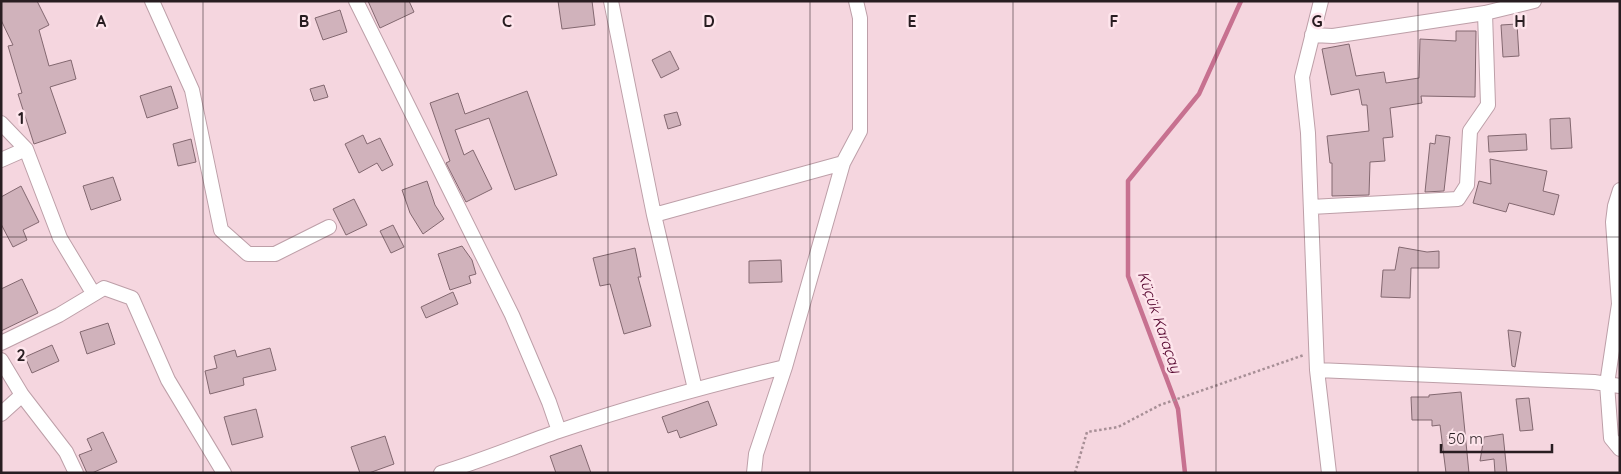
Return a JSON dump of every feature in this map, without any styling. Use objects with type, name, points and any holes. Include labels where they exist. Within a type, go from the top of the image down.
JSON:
[{"type":"street","points":[[152,1],[192,90],[221,230],[248,254],[275,254],[329,227]]},
{"type":"street","points":[[356,1],[512,315],[549,402],[559,431]]},
{"type":"street","points":[[611,1],[654,215],[695,389]]},
{"type":"street","points":[[754,473],[756,454],[785,367],[843,163],[860,131],[860,18],[856,1]]},
{"type":"street","points":[[1321,1],[1302,76],[1308,132],[1317,370],[1329,473]]},
{"type":"street","points":[[1312,35],[1334,36],[1485,13],[1534,1]]},
{"type":"street","points":[[1311,207],[1458,199],[1467,185],[1470,131],[1488,105],[1485,13]]},
{"type":"street","points":[[1,123],[26,149],[60,238],[94,293]]},
{"type":"street","points":[[1,160],[26,149]]},
{"type":"street","points":[[654,215],[843,163]]},
{"type":"street","points":[[1620,190],[1614,206],[1613,222],[1619,304],[1611,438],[1620,449]]},
{"type":"street","points":[[1,344],[59,315],[104,288],[132,298],[168,380],[224,473]]},
{"type":"street","points":[[1,360],[22,395],[66,452],[76,473]]},
{"type":"street","points":[[441,473],[472,468],[559,431],[695,389],[785,367]]},
{"type":"street","points":[[1317,370],[1594,382],[1613,385]]},
{"type":"street","points":[[1,414],[22,395]]},
{"type":"path","points":[[1075,473],[1087,432],[1118,428],[1165,403],[1317,350]]},
{"type":"building","points":[[1,1],[37,1],[49,25],[39,30],[49,66],[71,60],[76,79],[50,87],[66,133],[34,144],[18,94],[22,93],[8,46],[13,45],[1,20]]},
{"type":"building","points":[[368,1],[409,1],[414,12],[380,28]]},
{"type":"building","points":[[558,1],[592,1],[595,25],[562,29]]},
{"type":"building","points":[[340,10],[347,32],[323,40],[315,18]]},
{"type":"building","points":[[1517,24],[1519,56],[1503,57],[1501,25]]},
{"type":"building","points":[[1456,31],[1476,31],[1475,97],[1421,96],[1422,103],[1390,108],[1393,137],[1383,138],[1385,161],[1370,162],[1369,195],[1332,196],[1332,163],[1330,163],[1327,136],[1369,131],[1367,105],[1362,105],[1359,89],[1331,95],[1322,49],[1349,44],[1356,76],[1384,72],[1386,83],[1419,78],[1420,39],[1456,41]]},
{"type":"building","points":[[670,51],[679,69],[661,78],[652,60]]},
{"type":"building","points":[[324,85],[328,97],[314,101],[310,89]]},
{"type":"building","points":[[171,86],[178,108],[147,118],[140,96]]},
{"type":"building","points":[[527,91],[557,175],[515,190],[489,118],[455,130],[464,155],[473,150],[492,189],[466,202],[446,163],[450,161],[430,103],[458,93],[465,114]]},
{"type":"building","points":[[677,112],[681,125],[668,129],[664,115]]},
{"type":"building","points":[[1570,118],[1572,148],[1551,149],[1550,119]]},
{"type":"building","points":[[1526,134],[1527,150],[1489,152],[1488,136]]},
{"type":"building","points":[[363,135],[367,144],[380,138],[393,165],[382,171],[377,163],[359,173],[345,144]]},
{"type":"building","points":[[1436,135],[1450,137],[1444,191],[1425,192],[1430,143],[1435,144]]},
{"type":"building","points":[[191,139],[196,162],[178,166],[173,144]]},
{"type":"building","points":[[1490,159],[1547,171],[1543,191],[1559,195],[1554,215],[1509,203],[1506,212],[1473,203],[1479,181],[1491,184]]},
{"type":"building","points":[[113,177],[121,200],[91,210],[83,186]]},
{"type":"building","points":[[427,181],[435,205],[444,219],[423,234],[410,213],[402,190]]},
{"type":"building","points":[[21,186],[39,222],[23,230],[27,240],[13,247],[1,224],[1,197]]},
{"type":"building","points":[[354,199],[367,225],[346,235],[333,209]]},
{"type":"building","points":[[393,225],[404,247],[391,253],[380,231]]},
{"type":"building","points":[[462,246],[472,260],[476,274],[469,276],[471,283],[450,290],[438,254]]},
{"type":"building","points":[[1399,247],[1427,252],[1439,251],[1439,268],[1411,268],[1410,298],[1381,297],[1383,270],[1395,270]]},
{"type":"building","points":[[635,248],[641,277],[638,277],[651,326],[624,334],[610,284],[600,286],[593,258]]},
{"type":"building","points":[[781,260],[782,282],[749,283],[749,261]]},
{"type":"building","points":[[22,279],[38,313],[1,331],[1,289]]},
{"type":"building","points":[[453,292],[458,304],[426,318],[421,307]]},
{"type":"building","points":[[108,323],[115,344],[87,354],[80,332]]},
{"type":"building","points":[[1508,330],[1521,332],[1515,367],[1512,366]]},
{"type":"building","points":[[52,345],[59,361],[32,373],[25,357]]},
{"type":"building","points":[[270,348],[276,370],[243,378],[244,385],[210,394],[205,371],[217,368],[214,356],[235,350],[237,357]]},
{"type":"building","points":[[1461,392],[1469,473],[1446,473],[1440,425],[1432,426],[1432,420],[1412,420],[1411,397],[1429,397],[1429,395]]},
{"type":"building","points":[[1529,398],[1533,430],[1520,431],[1516,399]]},
{"type":"building","points":[[708,401],[717,425],[680,438],[677,430],[668,433],[662,417]]},
{"type":"building","points":[[256,409],[263,437],[232,445],[224,417]]},
{"type":"building","points":[[103,432],[117,462],[92,473],[87,473],[79,455],[92,450],[87,439]]},
{"type":"building","points":[[1503,434],[1507,473],[1495,473],[1494,459],[1480,461],[1484,437]]},
{"type":"building","points":[[385,436],[394,464],[369,473],[360,473],[351,447]]},
{"type":"building","points":[[581,445],[591,473],[556,473],[550,456]]},
{"type":"waterway","name":"Küçük Karaçay","points":[[1185,473],[1178,409],[1128,276],[1128,181],[1199,94],[1241,1]]}]
